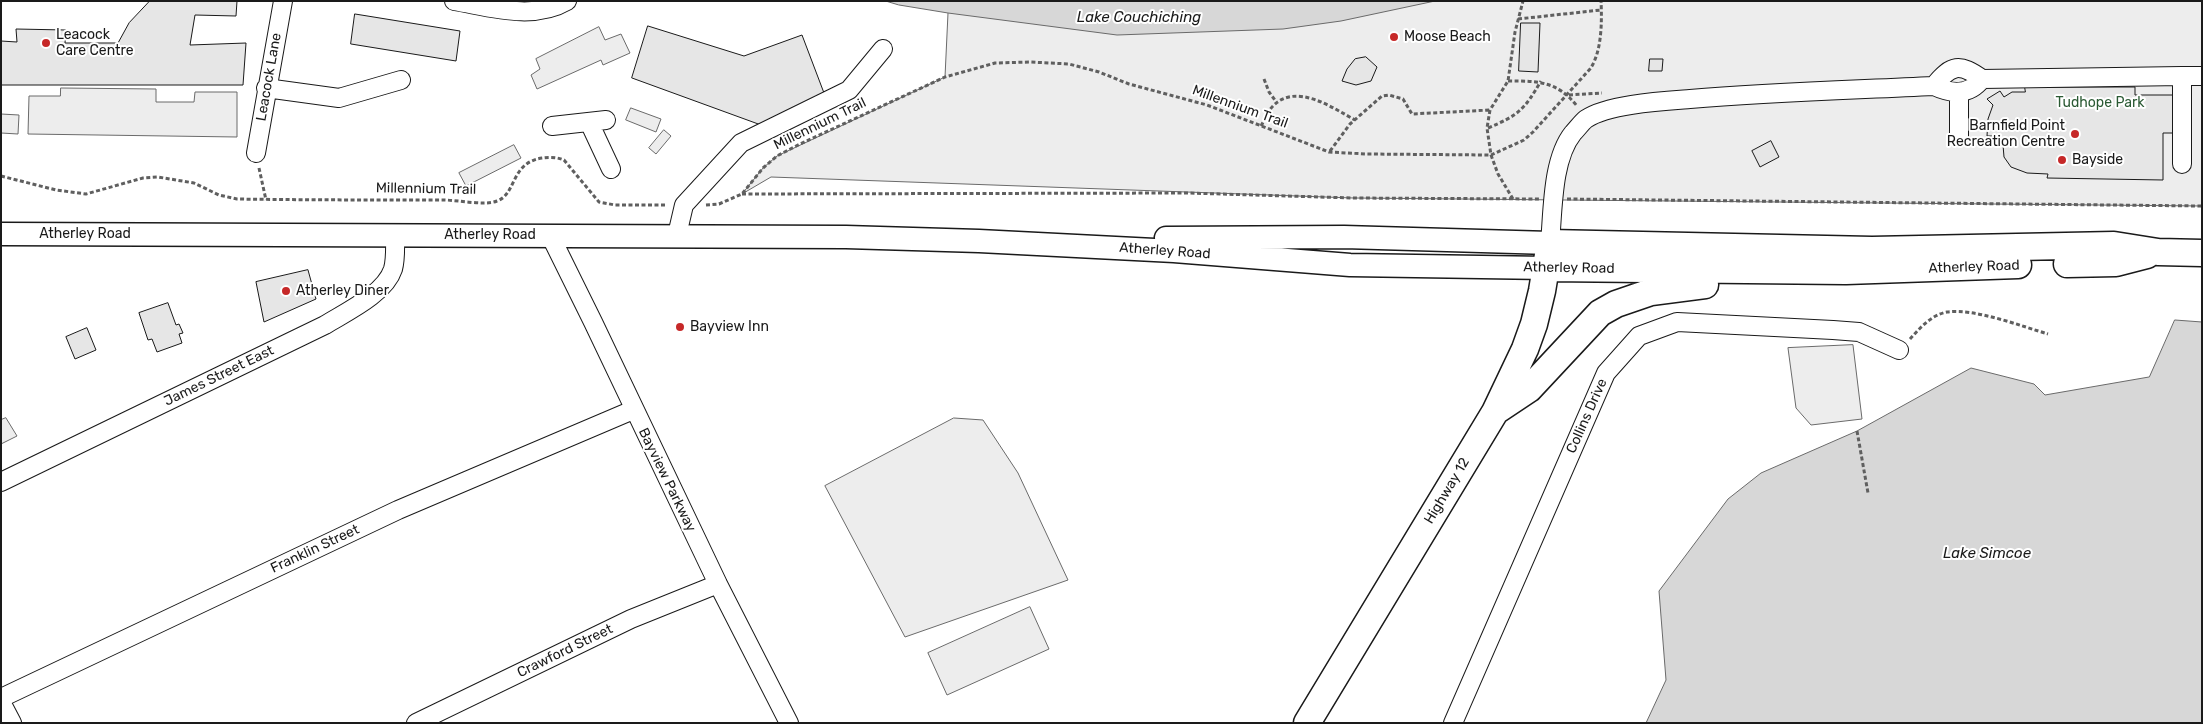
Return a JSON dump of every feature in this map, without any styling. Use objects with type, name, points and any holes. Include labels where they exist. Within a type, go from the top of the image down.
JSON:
[{"type":"highway","name":"Atherley Road","points":[[1548,255],[2114,245],[2158,252],[2202,253]]},
{"type":"highway","name":"Atherley Road","points":[[1548,255],[1846,272],[2116,263],[2158,252]]},
{"type":"highway","name":"Highway 12","points":[[1307,723],[1496,412],[1525,349],[1534,324],[1548,255]]},
{"type":"highway","points":[[1496,412],[1529,389],[1584,328],[1600,313],[1616,304],[1651,292],[1672,288],[1846,272]]},
{"type":"main road","name":"Atherley Road","points":[[1,234],[677,235],[979,241],[1174,251],[1350,265],[1548,255]]},
{"type":"street","name":"Leacock Lane","points":[[256,153],[266,88],[283,1]]},
{"type":"street","points":[[454,1],[533,12],[548,10],[567,1]]},
{"type":"street","points":[[677,235],[684,205],[741,143],[849,90],[883,49]]},
{"type":"street","points":[[1934,86],[1943,73],[1957,68],[1967,68],[1982,79],[2202,76]]},
{"type":"street","points":[[2182,76],[2182,164]]},
{"type":"street","points":[[1548,255],[1559,161],[1566,144],[1586,119],[1610,110],[1646,102],[1747,94],[1934,86],[1952,93],[1971,89],[1982,79]]},
{"type":"street","points":[[266,88],[339,98],[401,80]]},
{"type":"street","points":[[1959,92],[1959,137]]},
{"type":"street","points":[[552,126],[598,121],[611,169]]},
{"type":"street","name":"James Street East","points":[[1,482],[325,325],[355,306],[388,280],[394,264],[395,234]]},
{"type":"street","name":"Bayview Parkway","points":[[550,235],[718,584],[790,723]]},
{"type":"street","name":"Collins Drive","points":[[1453,723],[1606,373],[1639,336],[1678,322],[1833,330],[1859,332],[1899,350]]},
{"type":"street","name":"Franklin Street","points":[[1,698],[398,510],[633,410]]},
{"type":"street","name":"Crawford Street","points":[[416,723],[631,619],[718,584]]},
{"type":"street","points":[[1,702],[12,723]]},
{"type":"path","points":[[1513,199],[1498,174],[1491,155],[1487,128],[1490,110],[1508,81],[1518,19],[1523,1]]},
{"type":"path","name":"Millennium Trail","points":[[1,176],[56,190],[86,194],[143,178],[158,177],[194,182],[225,197],[266,200],[439,200],[492,202],[502,198],[511,186],[519,169],[526,164],[536,159],[558,157],[564,160],[598,202],[615,205],[719,204],[742,194],[763,168],[778,156],[945,77],[995,63],[1030,62],[1069,64],[1099,72],[1129,84],[1207,105],[1329,152],[1491,155],[1524,140],[1533,132],[1568,95],[1594,62],[1601,1]]},
{"type":"path","points":[[1518,19],[1601,10]]},
{"type":"path","points":[[1264,79],[1268,92],[1277,103]]},
{"type":"path","points":[[1508,81],[1541,81],[1568,95]]},
{"type":"path","points":[[1487,128],[1520,112],[1527,105],[1541,81]]},
{"type":"path","points":[[1329,152],[1355,120],[1382,96],[1389,95],[1403,99],[1412,114],[1490,110]]},
{"type":"path","points":[[1261,126],[1272,107],[1294,96],[1307,97],[1355,120]]},
{"type":"path","points":[[256,153],[266,200]]},
{"type":"path","points":[[742,194],[1188,193],[1513,199],[2202,206]]},
{"type":"path","points":[[1899,350],[1923,324],[1946,312],[1966,313],[1997,319],[2048,334]]},
{"type":"path","points":[[1857,431],[1868,493]]},
{"type":"shaded area","name":"Tudhope Park","points":[[980,1],[2202,1],[2202,206],[1353,198],[771,177],[742,194],[763,168],[777,156],[945,77],[948,13]]},
{"type":"shaded area","points":[[599,27],[605,40],[621,34],[630,53],[603,65],[601,60],[537,89],[531,75],[540,69],[536,59]]},
{"type":"shaded area","points":[[61,88],[156,89],[156,102],[194,102],[195,92],[237,92],[237,137],[28,134],[29,96],[60,96]]},
{"type":"shaded area","points":[[631,108],[661,119],[656,132],[626,120]]},
{"type":"shaded area","points":[[1,114],[19,115],[18,134],[1,133]]},
{"type":"shaded area","points":[[664,130],[671,136],[656,154],[649,148]]},
{"type":"shaded area","points":[[514,145],[521,158],[466,186],[459,173]]},
{"type":"shaded area","points":[[1853,345],[1862,419],[1811,425],[1796,408],[1788,348]]},
{"type":"shaded area","points":[[6,418],[17,436],[1,444],[1,420]]},
{"type":"shaded area","points":[[954,418],[983,420],[1018,473],[1068,580],[905,637],[825,486]]},
{"type":"shaded area","points":[[1030,607],[1049,649],[947,695],[928,653]]},
{"type":"water","name":"Lake Couchiching","points":[[886,1],[1435,1],[1341,21],[1283,29],[1117,35],[948,13]]},
{"type":"water","name":"Lake Simcoe","points":[[2175,320],[2202,322],[2202,723],[1646,723],[1666,680],[1659,591],[1728,499],[1761,473],[1857,431],[1971,368],[2034,384],[2045,395],[2149,377]]},
{"type":"building","name":"Leacock Care Centre","points":[[150,1],[237,1],[236,16],[195,15],[190,45],[246,43],[243,85],[1,85],[1,41],[17,42],[16,29],[66,30],[65,43],[118,43],[129,23]]},
{"type":"building","points":[[355,14],[460,31],[456,61],[351,44]]},
{"type":"building","points":[[1521,23],[1540,23],[1538,72],[1519,71]]},
{"type":"building","points":[[648,26],[744,56],[802,35],[824,93],[761,125],[632,78]]},
{"type":"building","points":[[1366,57],[1377,67],[1371,81],[1356,85],[1342,81],[1347,69],[1355,59]]},
{"type":"building","points":[[1650,59],[1663,59],[1662,71],[1649,71]]},
{"type":"building","name":"Barnfield Point Recreation Centre","points":[[2025,87],[2135,87],[2135,95],[2177,95],[2177,133],[2163,133],[2163,180],[2047,178],[2048,174],[2027,173],[2011,167],[2004,157],[2003,145],[1999,145],[1999,136],[1987,136],[1988,119],[1993,105],[1987,99],[2000,91],[2004,97],[2012,92],[2025,92]]},
{"type":"building","points":[[1771,141],[1779,157],[1760,167],[1752,151]]},
{"type":"building","name":"Atherley Diner","points":[[308,270],[316,299],[264,322],[256,282]]},
{"type":"building","points":[[168,303],[176,325],[179,324],[183,333],[179,334],[182,343],[157,352],[152,339],[148,340],[139,313]]},
{"type":"building","points":[[87,328],[96,350],[75,359],[66,337]]},
{"type":"place","name":"Moose Beach","points":[[1394,37]]},
{"type":"place","name":"Leacock Care Centre","points":[[46,43]]},
{"type":"place","name":"Barnfield Point Recreation Centre","points":[[2075,134]]},
{"type":"place","name":"Bayside","points":[[2062,160]]},
{"type":"place","name":"Atherley Diner","points":[[286,291]]},
{"type":"place","name":"Bayview Inn","points":[[680,327]]}]
